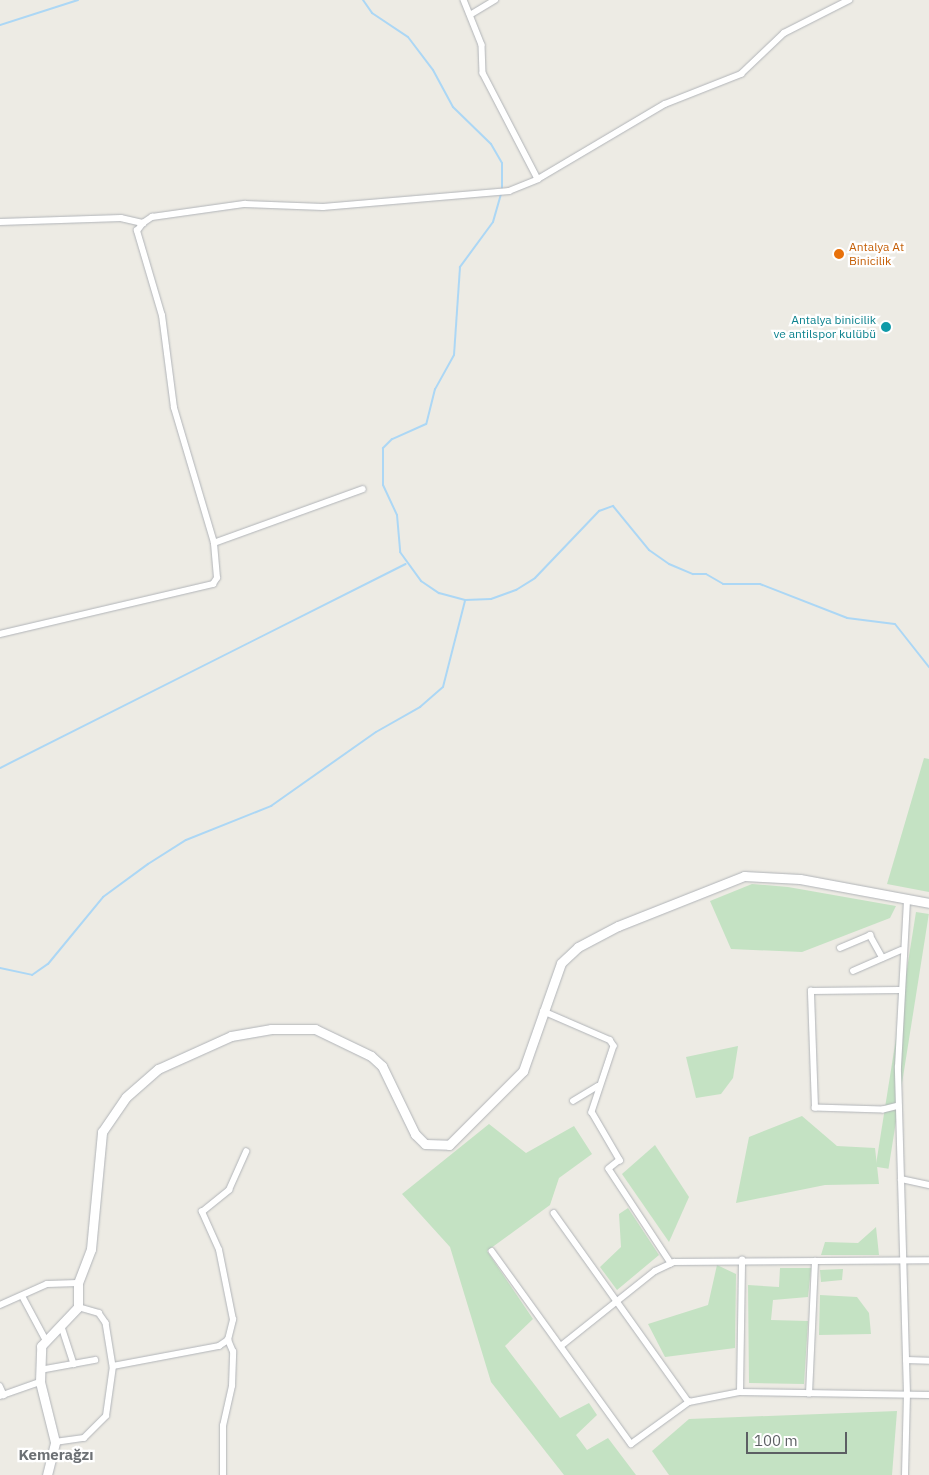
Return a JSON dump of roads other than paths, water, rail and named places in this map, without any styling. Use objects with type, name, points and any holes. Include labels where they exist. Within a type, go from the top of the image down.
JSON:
[{"type":"street","points":[[464,0],[482,45],[483,73],[538,179]]},
{"type":"street","points":[[470,15],[495,0]]},
{"type":"street","points":[[0,634],[214,584],[218,578],[214,544],[174,408],[162,316],[137,232],[143,223],[152,217],[246,204],[323,207],[509,191],[538,179],[636,119],[741,74],[784,33],[849,0]]},
{"type":"street","points":[[0,222],[122,218],[143,223]]},
{"type":"street","points":[[214,544],[363,489]]},
{"type":"street","points":[[46,1338],[62,1327],[78,1307],[78,1283],[91,1249],[102,1132],[126,1097],[173,1060],[231,1036],[270,1029],[315,1029],[371,1056],[382,1066],[415,1134],[425,1144],[437,1147],[462,1136],[513,1085],[533,1046],[543,1011],[561,963],[578,947],[723,881],[775,877],[929,903]]},
{"type":"street","points":[[905,1475],[907,1395],[899,1106],[899,990],[907,899]]},
{"type":"street","points":[[840,948],[870,935],[883,958]]},
{"type":"street","points":[[853,971],[902,950]]},
{"type":"street","points":[[899,990],[811,991],[815,1108],[883,1110],[899,1106]]},
{"type":"street","points":[[543,1011],[610,1040],[614,1046],[598,1086],[592,1112],[620,1160],[609,1169],[671,1263]]},
{"type":"street","points":[[573,1101],[598,1086]]},
{"type":"street","points":[[223,1475],[223,1426],[232,1378],[233,1352],[228,1340],[233,1320],[220,1250],[202,1212],[229,1190],[246,1152]]},
{"type":"street","points":[[901,1179],[929,1185]]},
{"type":"street","points":[[554,1213],[689,1402]]},
{"type":"street","points":[[492,1252],[631,1444],[689,1402],[740,1392],[929,1395]]},
{"type":"street","points":[[740,1392],[742,1260]]},
{"type":"street","points":[[561,1346],[616,1301],[671,1263],[742,1260],[929,1260]]},
{"type":"street","points":[[808,1394],[815,1261]]},
{"type":"street","points":[[0,1305],[23,1297],[47,1284],[78,1283]]},
{"type":"street","points":[[23,1297],[46,1338],[40,1370],[40,1382],[55,1442],[46,1475]]},
{"type":"street","points":[[55,1442],[84,1438],[106,1416],[113,1366],[106,1323],[99,1313],[78,1307]]},
{"type":"street","points":[[62,1327],[74,1364]]},
{"type":"street","points":[[113,1366],[219,1346],[228,1340]]},
{"type":"street","points":[[40,1370],[95,1360]]},
{"type":"street","points":[[906,1360],[929,1361]]},
{"type":"street","points":[[0,1386],[2,1395],[40,1382]]},
{"type":"waterway","points":[[0,25],[78,0]]},
{"type":"waterway","points":[[363,0],[372,13],[408,37],[433,70],[453,107],[491,144],[502,163],[502,190]]},
{"type":"waterway","points":[[501,194],[493,222],[460,267],[454,355],[435,389],[426,424],[392,439],[383,448],[383,485],[397,515],[400,552],[421,581],[439,593],[465,600],[491,599],[516,590],[535,578],[599,511],[613,506],[649,550],[669,564],[693,574],[706,574],[723,584],[760,584],[847,618],[895,624],[929,667]]},
{"type":"waterway","points":[[0,768],[406,564]]},
{"type":"waterway","points":[[0,968],[32,975],[48,964],[103,897],[148,864],[186,840],[271,806],[376,732],[420,707],[443,687],[465,601]]},
{"type":"place","name":"Antalya At Binicilik","points":[[839,254]]},
{"type":"place","name":"Antalya binicilik ve antilspor kulübü","points":[[886,327]]},
{"type":"district","name":"Kemerağzı","points":[[56,1455]]}]
